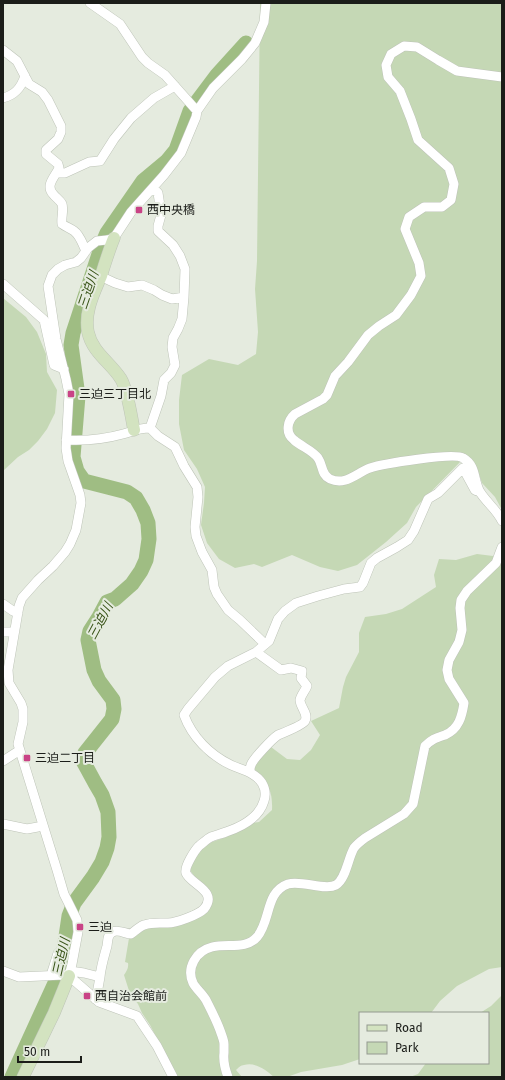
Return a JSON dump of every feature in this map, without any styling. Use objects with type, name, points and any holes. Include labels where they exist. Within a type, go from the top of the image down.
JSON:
[{"type":"street","points":[[90,3],[120,24],[142,57],[165,75],[194,108],[196,117],[181,152],[110,239],[100,276],[90,304],[88,332],[93,346],[122,381],[126,391],[134,430]]},
{"type":"street","points":[[194,108],[255,43],[264,22],[266,3]]},
{"type":"street","points":[[502,77],[457,71],[417,47],[404,46],[391,54],[386,65],[388,78],[400,91],[418,140],[449,168],[454,184],[451,200],[442,207],[424,207],[409,217],[405,229],[419,263],[421,276],[412,295],[396,315],[378,326],[368,335],[348,362],[335,376],[327,395],[291,417],[288,429],[292,439],[318,458],[324,473],[328,477],[341,481],[352,478],[369,468],[434,458],[456,456],[462,457],[471,466],[480,492],[499,514],[502,521]]},
{"type":"street","points":[[3,50],[17,61],[29,84],[42,92],[48,100],[61,126],[62,132],[58,139],[46,150],[46,154],[58,164],[59,168],[51,182],[50,188],[62,206],[62,224],[77,234],[86,251]]},
{"type":"street","points":[[3,98],[16,92],[25,76]]},
{"type":"street","points":[[57,173],[65,173],[89,162],[100,161],[114,139],[131,118],[154,98],[175,86]]},
{"type":"street","points":[[150,428],[161,396],[164,380],[171,373],[174,365],[172,347],[173,338],[182,319],[185,269],[180,256],[173,245],[158,231],[161,215],[160,206],[158,193],[153,188]]},
{"type":"street","points":[[23,1077],[54,1013],[68,974],[78,932],[77,920],[64,894],[18,744],[23,722],[22,709],[20,703],[6,682],[8,670],[6,657],[22,598],[53,566],[70,544],[76,530],[81,503],[80,495],[68,461],[66,448],[72,440],[69,394],[56,339],[48,286],[52,275],[58,268],[76,262],[88,248],[97,242],[110,239]]},
{"type":"street","points":[[100,276],[128,287],[142,285],[172,299],[184,297]]},
{"type":"street","points":[[3,284],[44,320],[54,366],[64,369]]},
{"type":"street","points":[[72,440],[106,438],[134,430],[150,428],[158,436],[175,446],[184,466],[197,487],[198,497],[195,526],[196,536],[202,552],[212,570],[214,587],[217,594],[228,610],[265,644]]},
{"type":"street","points":[[95,999],[100,977],[100,966],[110,934],[118,931],[131,934],[144,925],[154,923],[170,923],[192,917],[204,908],[208,899],[205,892],[186,874],[185,869],[198,847],[210,837],[233,830],[254,817],[265,798],[263,784],[250,771],[219,758],[197,739],[188,725],[184,715],[188,709],[215,677],[228,666],[256,652],[269,641],[278,619],[285,611],[296,603],[344,589],[360,586],[363,583],[371,563],[408,540],[414,531],[428,499],[438,493],[463,468],[475,490],[480,492]]},
{"type":"street","points":[[228,1077],[224,1063],[224,1044],[218,1025],[205,998],[193,982],[190,972],[194,960],[206,949],[225,945],[249,944],[254,940],[261,932],[266,921],[272,899],[278,890],[287,885],[294,883],[333,887],[338,884],[343,877],[355,847],[360,842],[404,814],[413,804],[425,746],[431,740],[447,734],[455,727],[462,717],[464,703],[449,679],[447,670],[449,660],[459,642],[462,630],[460,608],[461,600],[466,591],[496,563],[502,547]]},
{"type":"street","points":[[3,604],[18,613]]},
{"type":"street","points":[[3,632],[14,632]]},
{"type":"street","points":[[250,771],[251,764],[276,737],[303,723],[306,719],[306,715],[300,704],[301,696],[307,686],[301,678],[302,672],[291,668],[281,670],[256,652]]},
{"type":"street","points":[[3,761],[20,750]]},
{"type":"street","points":[[3,824],[28,829],[43,826]]},
{"type":"street","points":[[52,975],[58,953]]},
{"type":"street","points":[[3,971],[19,977],[84,973],[100,977]]},
{"type":"street","points":[[68,974],[99,1002],[137,1016],[157,1046],[173,1077]]},
{"type":"green space","points":[[260,3],[502,3],[502,510],[495,497],[482,483],[477,468],[465,457],[416,507],[407,523],[386,542],[357,565],[338,571],[320,567],[292,555],[262,567],[254,564],[235,568],[219,559],[207,543],[201,525],[205,487],[197,469],[184,450],[179,424],[179,400],[182,375],[209,359],[238,365],[256,354],[258,332],[255,289],[257,261]]},
{"type":"green space","points":[[3,298],[26,317],[37,332],[46,354],[47,372],[57,390],[55,413],[47,429],[29,450],[18,457],[3,471]]},
{"type":"green space","points":[[477,554],[501,557],[502,555],[502,967],[489,969],[457,986],[440,1001],[432,1012],[359,1012],[359,1059],[342,1065],[301,1072],[287,1077],[274,1077],[260,1067],[248,1064],[236,1070],[242,1077],[177,1077],[150,1025],[138,1004],[130,994],[124,975],[128,967],[128,963],[125,962],[129,938],[141,931],[163,926],[211,901],[190,870],[193,859],[203,848],[212,842],[226,837],[251,823],[259,822],[272,810],[271,796],[268,786],[253,769],[259,759],[271,747],[287,759],[300,760],[311,750],[320,735],[311,721],[339,708],[346,677],[359,652],[359,633],[365,617],[386,614],[402,609],[436,587],[434,575],[439,559],[456,560]]},
{"type":"green space","points":[[502,995],[502,1077],[410,1077],[418,1074],[425,1064],[489,1064],[489,1012],[482,1012],[491,1006]]},
{"type":"waterway","name":"三迫川","points":[[12,1077],[55,983],[64,950],[69,916],[74,903],[93,877],[102,862],[107,848],[109,837],[108,812],[102,795],[83,761],[85,753],[112,719],[114,709],[113,700],[99,681],[94,670],[88,640],[90,631],[107,602],[115,599],[132,584],[141,571],[146,560],[149,539],[148,523],[136,498],[127,492],[84,481],[77,471],[73,457],[78,396],[71,345],[73,333],[107,233],[143,181],[167,161],[176,150],[190,111],[217,75],[246,43]]},
{"type":"place","name":"西中央橋","points":[[139,210]]},
{"type":"place","name":"三迫三丁目北","points":[[71,394]]},
{"type":"place","name":"三迫二丁目","points":[[27,758]]},
{"type":"place","name":"三迫","points":[[80,927]]},
{"type":"place","name":"西自治会館前","points":[[87,996]]}]
